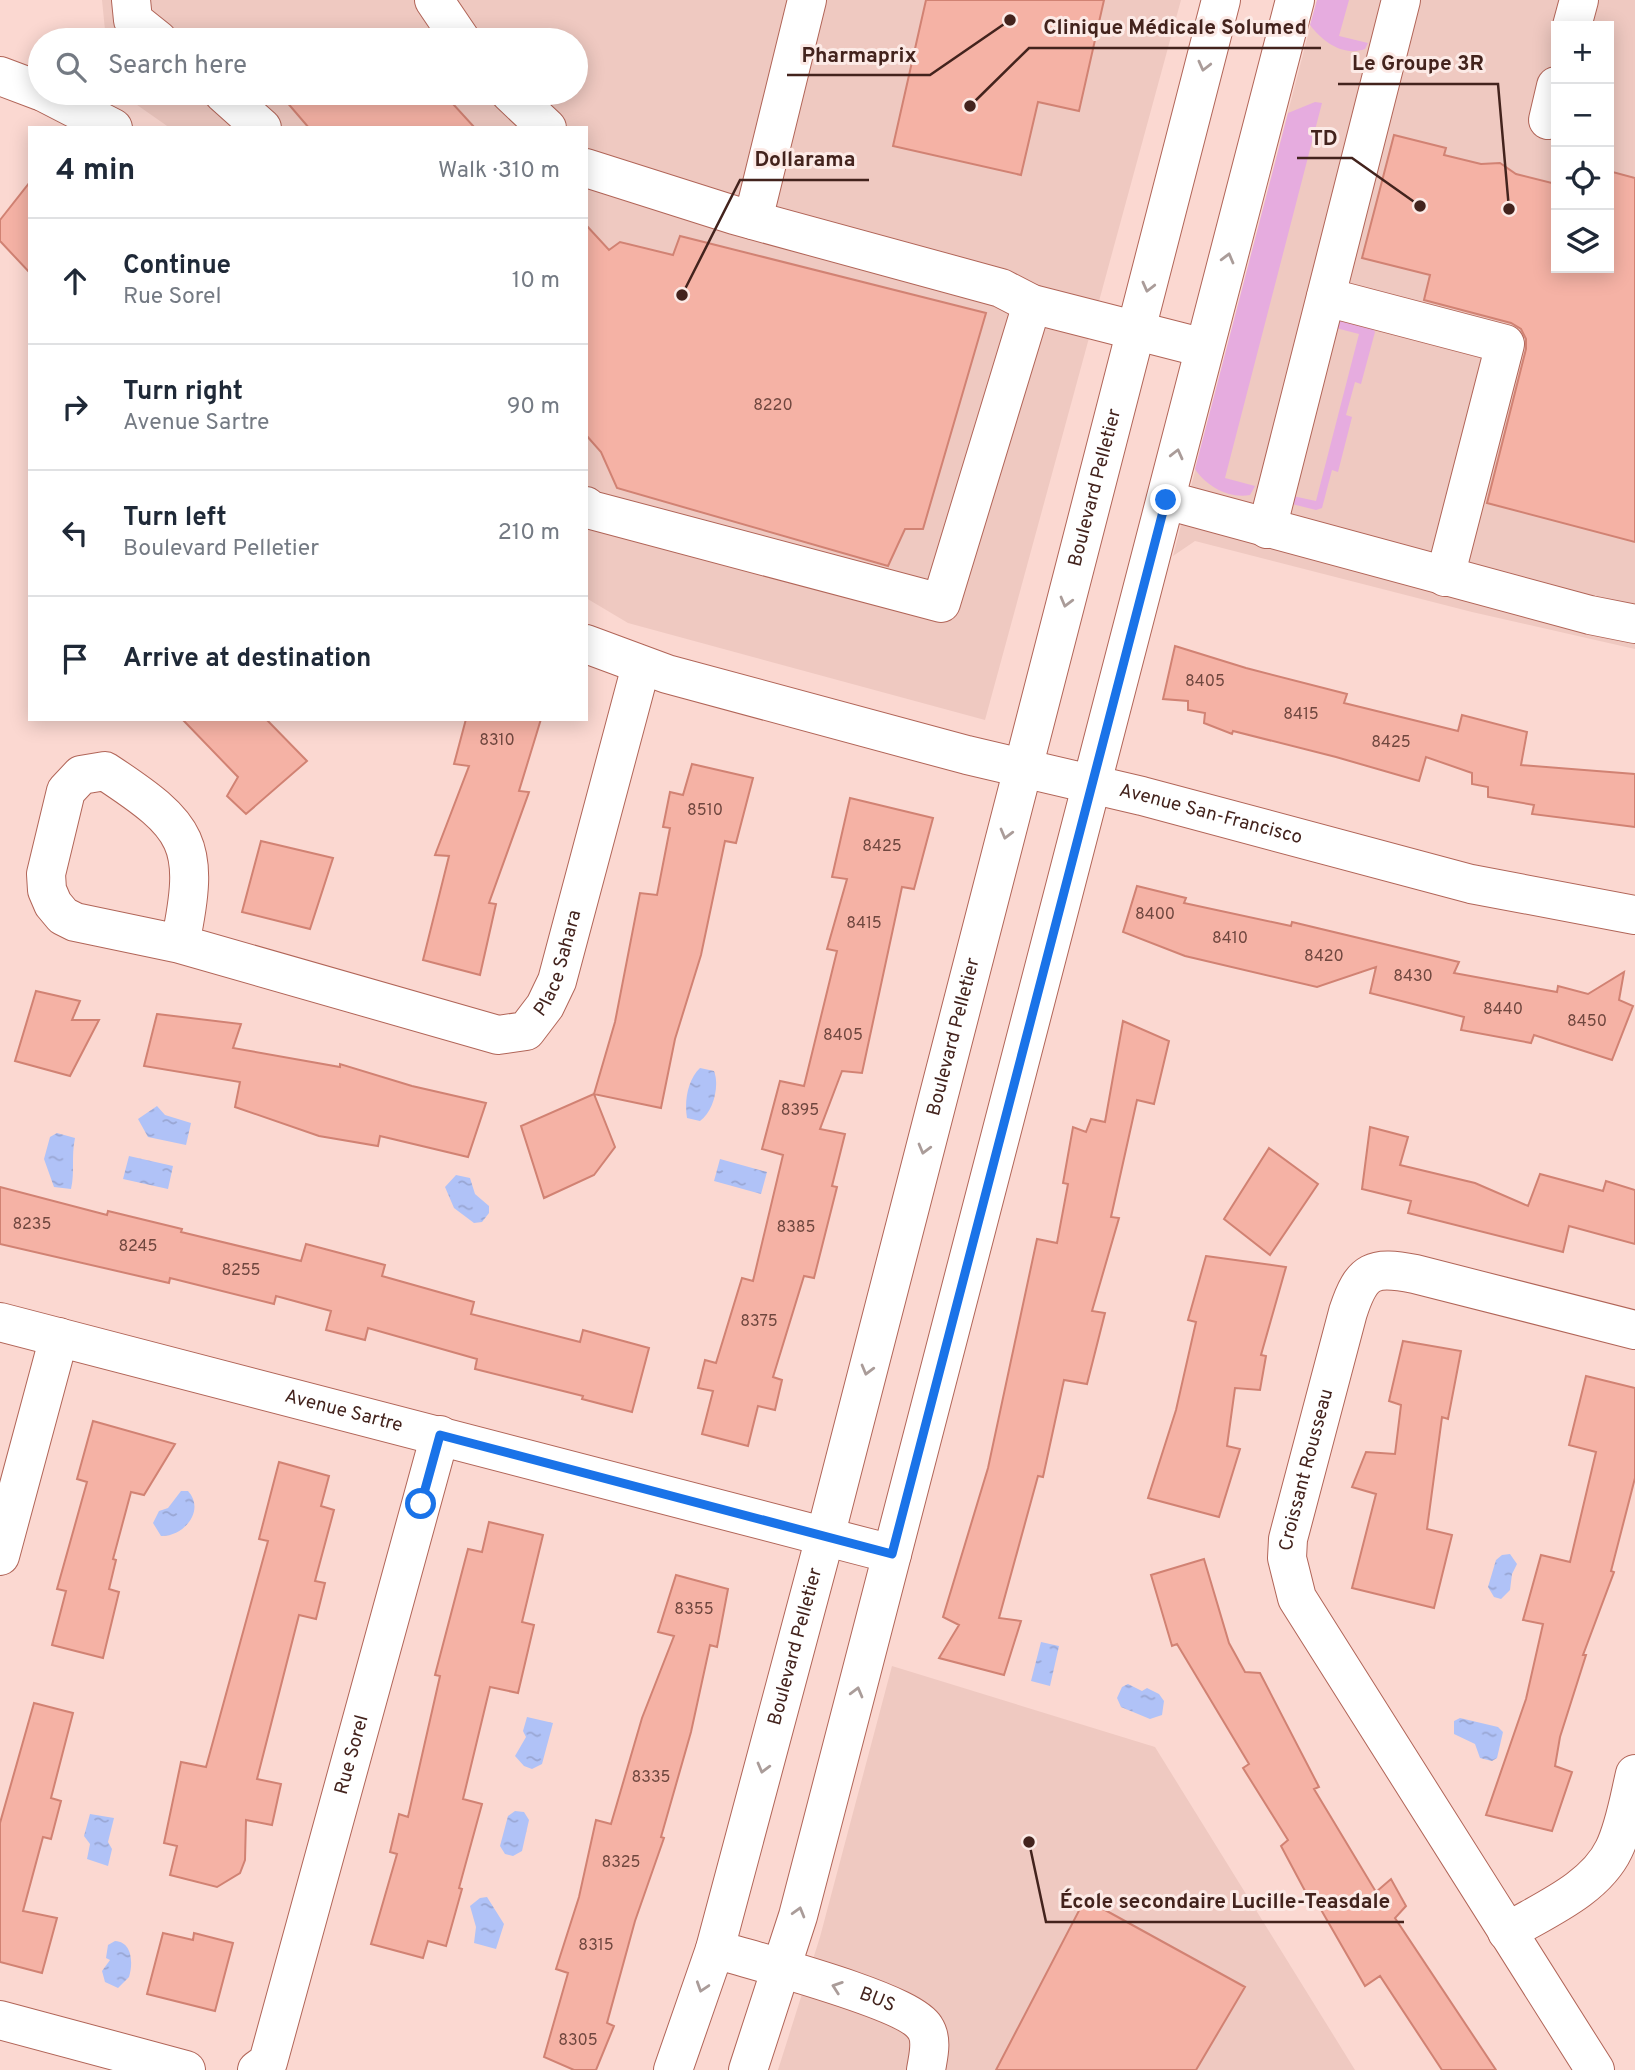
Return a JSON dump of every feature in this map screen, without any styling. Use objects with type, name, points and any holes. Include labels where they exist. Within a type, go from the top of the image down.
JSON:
[{"type":"street","points":[[131,0],[133,20],[143,28]]},
{"type":"street","points":[[434,0],[453,28]]},
{"type":"street","points":[[753,220],[807,0]]},
{"type":"street","name":"Boulevard Pelletier","points":[[673,2070],[715,1949],[825,1537],[1221,0]]},
{"type":"street","points":[[748,2070],[781,1969],[892,1554],[1295,0]]},
{"type":"street","points":[[1267,529],[1401,0]]},
{"type":"street","points":[[1573,21],[1579,0]]},
{"type":"street","points":[[0,76],[28,86]]},
{"type":"street","points":[[68,105],[109,126]]},
{"type":"street","points":[[236,105],[260,126]]},
{"type":"street","points":[[523,105],[545,126]]},
{"type":"street","points":[[588,169],[753,220],[1001,288],[1032,304],[1205,348]]},
{"type":"street","points":[[1325,297],[1505,344],[1445,577]]},
{"type":"street","points":[[588,508],[941,603],[1032,304]]},
{"type":"street","points":[[1166,500],[1445,577],[1635,624]]},
{"type":"street","name":"Avenue San-Francisco","points":[[588,645],[641,666],[1471,884],[1635,915]]},
{"type":"street","name":"Place Sahara","points":[[180,944],[191,893],[190,864],[182,836],[159,810],[105,771],[81,775],[66,791],[46,874],[47,890],[53,904],[63,915],[75,922],[180,944],[498,1035],[526,1031],[545,1006],[557,981],[641,666]]},
{"type":"street","name":"Croissant Rousseau","points":[[1595,2070],[1297,1598],[1287,1558],[1288,1539],[1348,1312],[1361,1281],[1370,1273],[1382,1269],[1415,1274],[1635,1330]]},
{"type":"street","name":"Avenue Sartre","points":[[0,1322],[892,1554]]},
{"type":"street","points":[[0,1556],[59,1337]]},
{"type":"street","name":"Rue Sorel","points":[[257,2070],[268,2062],[440,1435]]},
{"type":"street","points":[[1507,1932],[1584,1885],[1602,1869],[1614,1849],[1635,1774]]},
{"type":"street","name":"BUS","points":[[715,1949],[900,2009],[916,2018],[926,2029],[930,2045],[926,2070]]},
{"type":"street","points":[[0,2020],[186,2070]]},
{"type":"shaded area","points":[[102,0],[1181,0],[985,720],[628,623],[588,599],[588,126],[167,126],[137,105],[588,105],[588,28],[105,28]]},
{"type":"shaded area","points":[[1317,0],[1635,0],[1635,649],[1472,612],[1195,541],[1173,556]]},
{"type":"shaded area","points":[[1317,0],[1349,0],[1339,36],[1368,43],[1365,49],[1341,49],[1327,42],[1315,31],[1310,25]]},
{"type":"shaded area","points":[[1315,102],[1322,103],[1225,478],[1255,486],[1250,495],[1234,495],[1212,486],[1195,469],[1288,113]]},
{"type":"shaded area","points":[[1336,319],[1372,327],[1375,332],[1361,384],[1355,382],[1346,415],[1352,417],[1338,472],[1332,470],[1322,508],[1316,510],[1292,504],[1288,495],[1316,501],[1359,334],[1332,327]]},
{"type":"shaded area","points":[[892,1666],[1155,1747],[1355,2070],[778,2070],[820,1937]]},
{"type":"water","points":[[700,1068],[714,1071],[716,1091],[709,1112],[700,1121],[687,1118],[686,1105],[690,1084]]},
{"type":"water","points":[[157,1106],[165,1115],[191,1123],[186,1145],[148,1137],[138,1119]]},
{"type":"water","points":[[57,1133],[75,1138],[71,1189],[54,1187],[44,1159],[50,1137]]},
{"type":"water","points":[[129,1156],[173,1166],[168,1189],[123,1179]]},
{"type":"water","points":[[720,1159],[767,1172],[761,1194],[714,1181]]},
{"type":"water","points":[[456,1175],[470,1178],[475,1194],[489,1206],[489,1213],[482,1222],[474,1223],[454,1208],[445,1187]]},
{"type":"water","points":[[181,1491],[188,1491],[193,1499],[190,1521],[177,1532],[161,1536],[153,1523],[159,1511],[168,1508]]},
{"type":"water","points":[[1510,1554],[1517,1564],[1512,1574],[1510,1590],[1501,1599],[1494,1597],[1488,1587],[1496,1560],[1502,1555]]},
{"type":"water","points":[[1041,1642],[1059,1646],[1050,1686],[1031,1681]]},
{"type":"water","points":[[1128,1684],[1142,1691],[1147,1688],[1159,1694],[1164,1701],[1162,1715],[1150,1719],[1121,1707],[1117,1698],[1122,1687]]},
{"type":"water","points":[[527,1717],[553,1723],[542,1764],[532,1769],[524,1766],[515,1756],[526,1737],[523,1731]]},
{"type":"water","points":[[1460,1718],[1498,1727],[1503,1732],[1497,1758],[1492,1761],[1480,1758],[1475,1744],[1454,1734],[1454,1721]]},
{"type":"water","points":[[515,1811],[524,1812],[529,1820],[522,1851],[513,1856],[505,1854],[500,1846],[508,1816]]},
{"type":"water","points":[[90,1814],[114,1818],[108,1842],[112,1849],[108,1866],[87,1859],[90,1844],[84,1836]]},
{"type":"water","points":[[487,1897],[504,1924],[496,1949],[474,1943],[476,1927],[470,1906],[480,1898]]},
{"type":"water","points":[[115,1941],[125,1945],[131,1960],[129,1977],[118,1988],[105,1982],[102,1971],[110,1960],[106,1958],[108,1945]]},
{"type":"building","points":[[926,0],[1104,0],[1079,111],[1038,102],[1021,175],[893,146]]},
{"type":"building","points":[[289,105],[454,105],[473,126],[307,126]]},
{"type":"building","points":[[1394,135],[1446,148],[1444,155],[1481,164],[1500,163],[1516,174],[1551,183],[1551,273],[1614,273],[1614,172],[1635,178],[1635,542],[1487,503],[1526,349],[1526,339],[1521,329],[1511,323],[1424,300],[1430,275],[1362,258]]},
{"type":"building","points":[[28,185],[28,271],[0,241],[0,220]]},
{"type":"building","points":[[588,227],[609,250],[620,242],[673,255],[680,236],[986,313],[923,529],[905,529],[888,566],[617,488],[601,452],[588,437]]},
{"type":"building","points":[[1175,646],[1246,668],[1347,694],[1344,703],[1458,731],[1462,715],[1527,732],[1521,765],[1635,774],[1635,827],[1532,814],[1534,805],[1488,797],[1488,787],[1472,784],[1472,773],[1426,757],[1419,781],[1233,731],[1232,734],[1204,723],[1205,713],[1188,710],[1188,701],[1163,699]]},
{"type":"building","points":[[184,721],[268,721],[307,761],[246,814],[227,796],[238,777]]},
{"type":"building","points":[[465,721],[540,721],[519,791],[529,792],[489,903],[496,904],[480,975],[423,960],[449,856],[435,855],[469,766],[454,764]]},
{"type":"building","points":[[692,764],[753,778],[736,843],[725,841],[701,955],[675,1039],[661,1108],[594,1094],[615,1022],[640,893],[657,895],[670,828],[663,827],[670,792],[683,795]]},
{"type":"building","points":[[850,798],[933,818],[914,889],[902,887],[862,1073],[842,1071],[820,1129],[845,1134],[832,1186],[837,1187],[814,1278],[804,1276],[773,1377],[782,1380],[775,1410],[758,1406],[748,1446],[702,1434],[713,1391],[698,1388],[705,1360],[716,1363],[742,1278],[753,1281],[783,1155],[762,1149],[780,1081],[804,1086],[837,951],[827,949],[847,879],[832,877]]},
{"type":"building","points":[[261,841],[333,858],[310,929],[242,912]]},
{"type":"building","points":[[1137,886],[1186,898],[1184,903],[1291,926],[1292,922],[1459,962],[1454,973],[1557,992],[1558,986],[1588,994],[1624,972],[1619,1000],[1633,1006],[1612,1060],[1534,1035],[1531,1043],[1461,1030],[1464,1017],[1370,993],[1376,967],[1317,987],[1185,956],[1123,932]]},
{"type":"building","points":[[36,991],[80,1001],[72,1020],[99,1020],[70,1076],[15,1061]]},
{"type":"building","points":[[157,1014],[241,1024],[233,1048],[340,1067],[340,1064],[412,1086],[486,1103],[468,1157],[380,1136],[378,1146],[319,1136],[235,1107],[240,1082],[144,1066]]},
{"type":"building","points":[[1123,1021],[1169,1041],[1154,1104],[1137,1100],[1111,1217],[1119,1218],[1092,1311],[1105,1313],[1087,1384],[1064,1380],[1043,1477],[1038,1476],[999,1618],[1021,1621],[1004,1675],[939,1658],[959,1625],[943,1617],[988,1468],[1037,1239],[1057,1243],[1068,1184],[1063,1183],[1073,1127],[1086,1132],[1091,1119],[1105,1122]]},
{"type":"building","points":[[594,1094],[615,1147],[594,1175],[544,1198],[521,1126]]},
{"type":"building","points":[[1370,1127],[1408,1137],[1400,1165],[1475,1183],[1528,1206],[1540,1174],[1603,1191],[1606,1181],[1635,1190],[1635,1244],[1569,1226],[1563,1252],[1408,1213],[1411,1201],[1362,1189]]},
{"type":"building","points":[[1269,1148],[1318,1184],[1270,1255],[1224,1219]]},
{"type":"building","points":[[0,1187],[107,1215],[108,1211],[182,1229],[181,1232],[301,1261],[306,1244],[385,1265],[382,1276],[474,1302],[471,1314],[580,1342],[583,1330],[649,1348],[632,1412],[582,1399],[583,1396],[475,1369],[477,1359],[368,1328],[365,1340],[326,1330],[331,1311],[276,1296],[274,1304],[170,1278],[169,1283],[0,1244]]},
{"type":"building","points":[[1206,1256],[1286,1267],[1261,1355],[1266,1356],[1260,1390],[1235,1388],[1227,1446],[1240,1449],[1219,1517],[1148,1498],[1176,1410],[1196,1322],[1188,1320]]},
{"type":"building","points":[[1403,1341],[1461,1351],[1448,1419],[1442,1417],[1427,1529],[1452,1535],[1434,1608],[1352,1588],[1376,1494],[1352,1487],[1366,1452],[1395,1454],[1401,1405],[1389,1401]]},
{"type":"building","points":[[1586,1376],[1635,1388],[1635,1478],[1611,1571],[1614,1572],[1583,1655],[1586,1655],[1560,1737],[1555,1766],[1572,1772],[1552,1831],[1486,1815],[1526,1699],[1543,1624],[1523,1620],[1541,1555],[1570,1562],[1596,1452],[1569,1445]]},
{"type":"building","points":[[93,1421],[175,1444],[144,1495],[131,1492],[113,1559],[116,1560],[109,1589],[119,1592],[103,1658],[52,1645],[66,1591],[57,1589],[87,1482],[77,1479]]},
{"type":"building","points":[[279,1462],[329,1476],[321,1506],[334,1510],[315,1581],[325,1583],[316,1619],[299,1615],[257,1779],[281,1784],[272,1825],[246,1820],[245,1860],[240,1873],[217,1887],[170,1875],[177,1846],[164,1843],[181,1762],[206,1767],[268,1541],[259,1539]]},
{"type":"building","points":[[489,1522],[543,1535],[522,1622],[534,1625],[518,1693],[490,1687],[463,1799],[482,1804],[459,1888],[462,1889],[446,1946],[428,1941],[423,1958],[371,1944],[397,1854],[390,1852],[399,1814],[408,1817],[440,1676],[435,1675],[468,1549],[482,1552]]},
{"type":"building","points":[[1204,1559],[1229,1643],[1245,1672],[1260,1673],[1319,1787],[1314,1789],[1376,1892],[1391,1879],[1406,1906],[1395,1918],[1496,2070],[1442,2070],[1380,1976],[1365,1986],[1316,1901],[1312,1904],[1281,1846],[1288,1840],[1243,1768],[1249,1764],[1177,1644],[1172,1646],[1151,1575]]},
{"type":"building","points":[[676,1575],[728,1589],[717,1647],[710,1645],[691,1732],[661,1837],[664,1838],[635,1921],[607,2023],[614,2026],[596,2070],[574,2070],[544,2057],[568,1973],[556,1969],[579,1897],[596,1820],[611,1824],[642,1718],[674,1636],[658,1632]]},
{"type":"building","points":[[34,1703],[73,1713],[51,1798],[61,1801],[51,1839],[43,1837],[23,1911],[57,1918],[42,1973],[0,1962],[0,1823]]},
{"type":"building","points":[[1085,1899],[1245,1987],[1196,2070],[996,2070]]},
{"type":"building","points":[[163,1933],[193,1940],[194,1933],[233,1943],[215,2011],[147,1994]]},
{"type":"place","name":"Pharmaprix","points":[[1010,20]]},
{"type":"place","name":"Clinique Médicale Solumed","points":[[970,106]]},
{"type":"place","name":"TD","points":[[1420,206]]},
{"type":"place","name":"Le Groupe 3R","points":[[1509,209]]},
{"type":"place","name":"Dollarama","points":[[682,295]]},
{"type":"place","name":"École secondaire Lucille-Teasdale","points":[[1029,1842]]},
{"type":"route","points":[[421,1504],[440,1435],[892,1554],[1166,500]]}]
